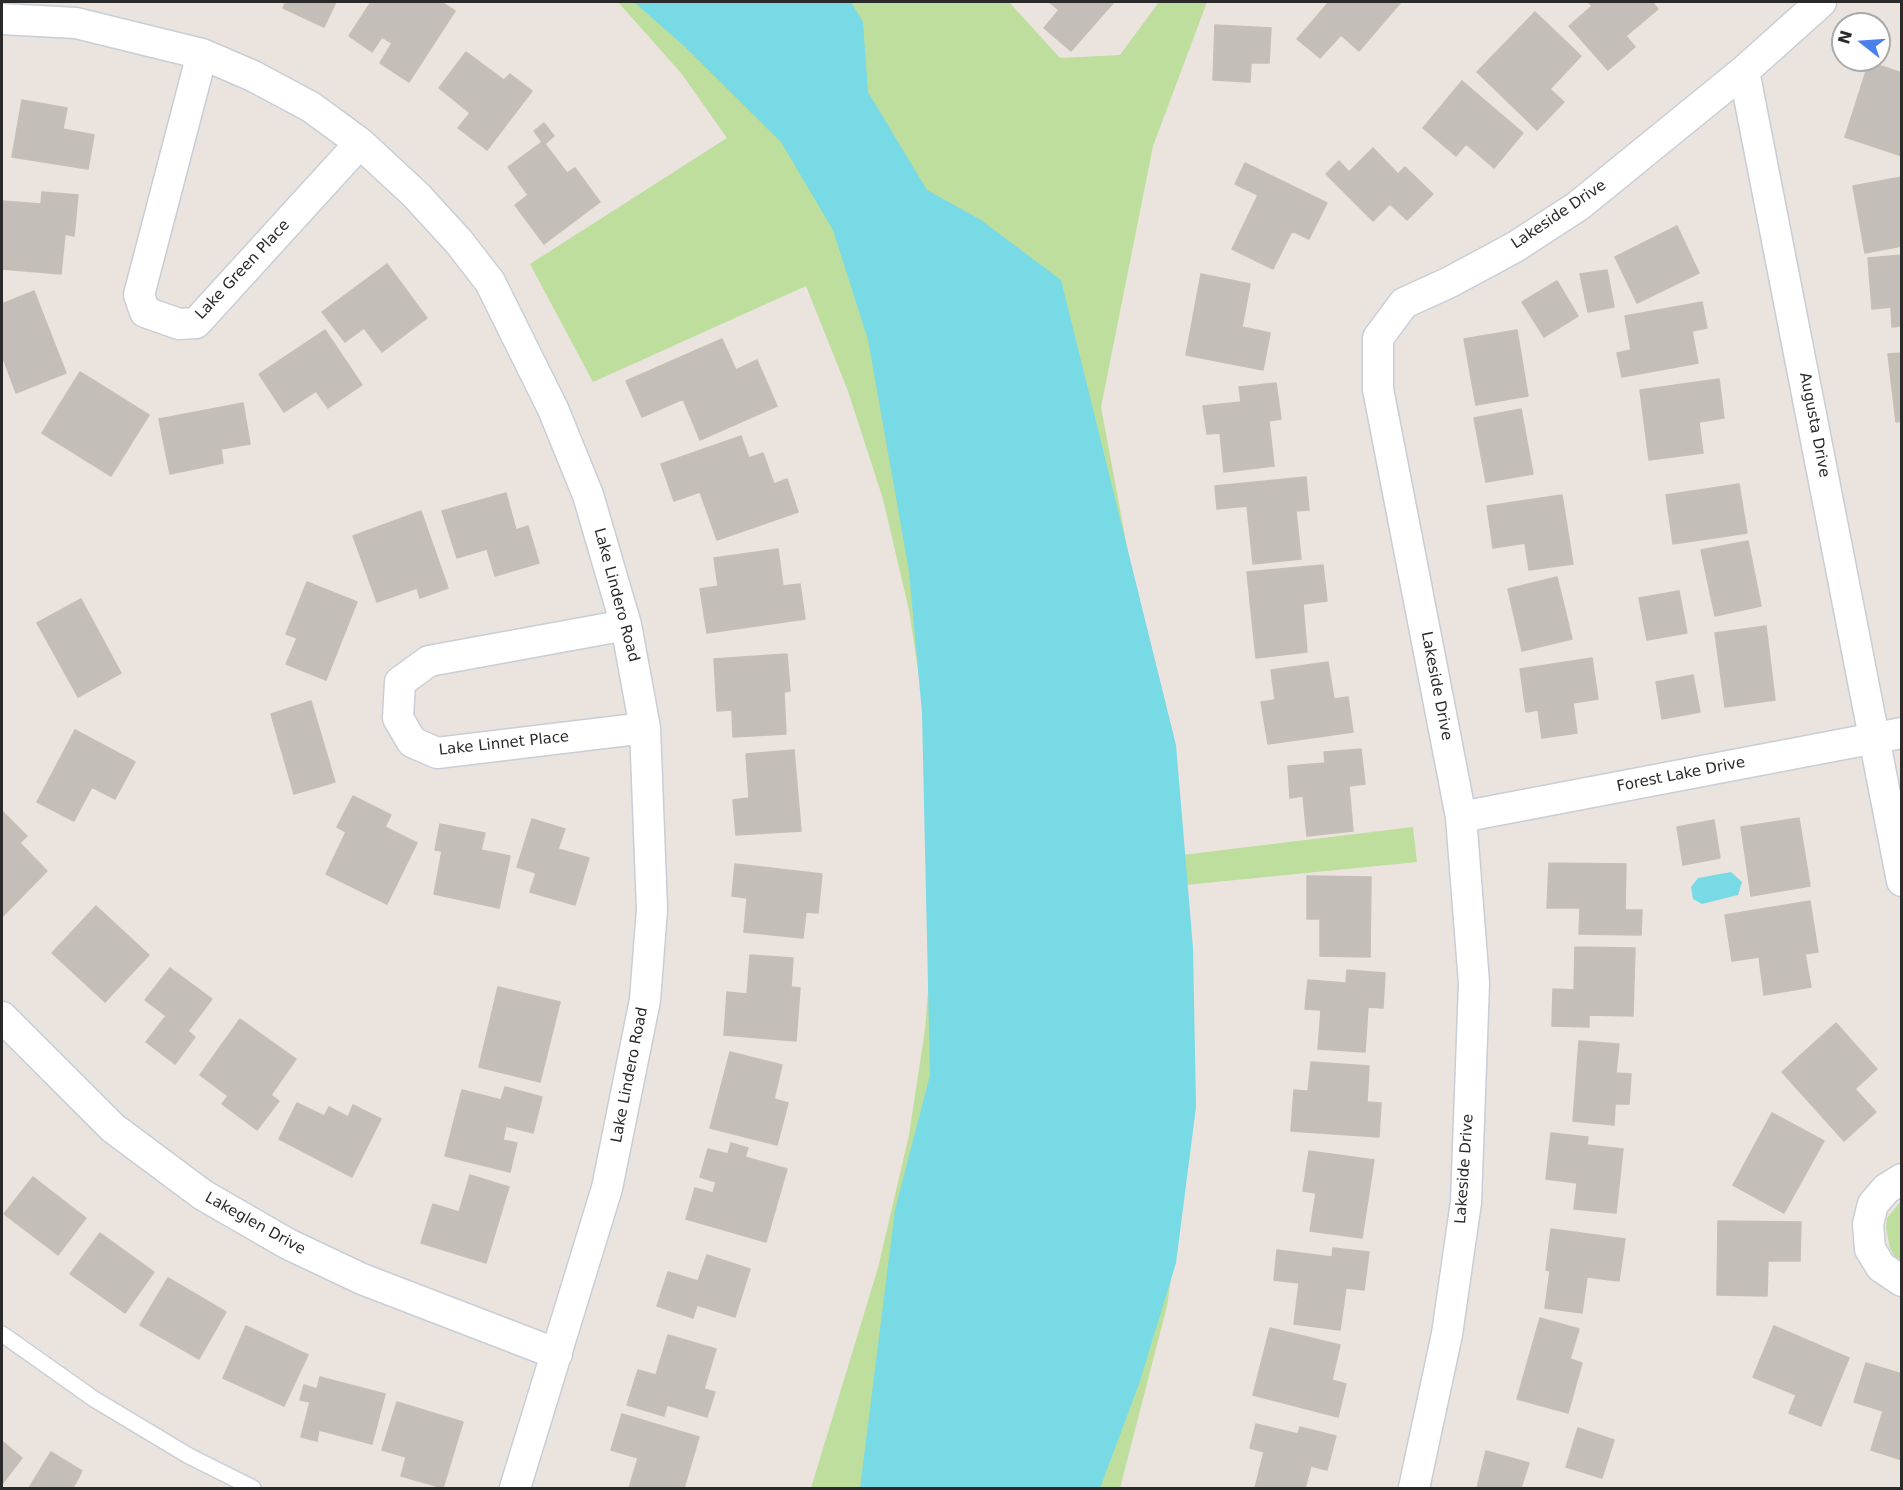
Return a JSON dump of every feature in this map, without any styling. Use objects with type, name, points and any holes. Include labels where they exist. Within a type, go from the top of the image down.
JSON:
[{"type":"street","points":[[1744,71],[1821,2]]},
{"type":"street","name":"Lake Lindero Road","points":[[2,19],[76,23],[202,54],[253,76],[311,107],[360,143],[416,195],[459,242],[490,282],[553,409],[588,495],[626,625],[645,728],[652,909],[645,1000],[607,1188],[515,1488]]},
{"type":"street","name":"Lake Green Place","points":[[202,54],[139,295],[145,312],[179,324],[196,323],[360,143]]},
{"type":"street","name":"Augusta Drive","points":[[1744,71],[1888,736],[1902,881]]},
{"type":"street","name":"Lakeside Drive","points":[[1414,1488],[1447,1334],[1466,1202],[1474,983],[1461,817],[1378,389],[1378,338],[1404,303],[1450,282],[1515,247],[1578,206],[1744,71]]},
{"type":"street","name":"Lake Linnet Place","points":[[626,625],[429,661],[400,682],[398,718],[412,742],[437,753],[645,728]]},
{"type":"street","name":"Forest Lake Drive","points":[[1461,817],[1888,736]]},
{"type":"street","name":"Lakeglen Drive","points":[[2,1017],[112,1128],[203,1195],[288,1244],[362,1279],[557,1354]]},
{"type":"street","points":[[1902,1179],[1886,1189],[1874,1204],[1868,1224],[1870,1249],[1881,1267],[1902,1281]]},
{"type":"lane","points":[[2,1334],[94,1400],[189,1456],[254,1488]]},
{"type":"green space","points":[[618,2],[1009,2],[1060,58],[1120,55],[1159,2],[1207,2],[1153,146],[1101,407],[1182,855],[1413,827],[1417,862],[1185,885],[1182,1202],[1167,1306],[1120,1488],[811,1488],[878,1268],[909,1135],[925,1030],[933,928],[926,723],[909,610],[883,499],[848,391],[806,286],[593,382],[530,264],[727,138],[681,73]]},
{"type":"green space","points":[[1901,1201],[1901,1260],[1895,1257],[1890,1248],[1886,1228],[1887,1218]]},
{"type":"water","points":[[634,2],[851,2],[863,22],[868,92],[927,190],[981,220],[1061,280],[1176,745],[1193,948],[1196,1107],[1176,1263],[1139,1384],[1100,1488],[860,1488],[895,1210],[930,1075],[922,713],[909,571],[868,340],[833,230],[781,142],[684,46]]},
{"type":"water","points":[[1731,872],[1742,882],[1738,895],[1702,904],[1693,899],[1691,887],[1698,878]]},
{"type":"building","points":[[286,2],[336,2],[324,27],[283,8]]},
{"type":"building","points":[[371,2],[441,2],[455,11],[409,82],[380,63],[392,43],[382,37],[372,52],[349,36]]},
{"type":"building","points":[[1049,2],[1114,2],[1071,51],[1044,28],[1059,10]]},
{"type":"building","points":[[1329,2],[1401,2],[1359,51],[1341,35],[1320,58],[1297,39]]},
{"type":"building","points":[[1588,2],[1652,2],[1658,9],[1626,36],[1635,47],[1608,70],[1569,26],[1592,6]]},
{"type":"building","points":[[1535,12],[1581,56],[1550,89],[1564,102],[1537,130],[1477,72]]},
{"type":"building","points":[[1215,25],[1271,28],[1269,63],[1251,63],[1250,82],[1213,80]]},
{"type":"building","points":[[466,52],[504,80],[510,74],[532,91],[487,150],[458,128],[470,113],[439,88]]},
{"type":"building","points":[[1891,69],[1902,73],[1902,156],[1845,137],[1866,72],[1891,72]]},
{"type":"building","points":[[1462,81],[1523,133],[1494,168],[1466,144],[1456,156],[1423,128]]},
{"type":"building","points":[[22,100],[67,108],[63,129],[94,135],[88,169],[12,157]]},
{"type":"building","points":[[544,123],[554,136],[545,144],[567,173],[575,168],[600,202],[544,244],[515,205],[528,195],[508,167],[542,142],[534,131]]},
{"type":"building","points":[[1373,148],[1398,174],[1405,167],[1433,194],[1407,220],[1390,204],[1373,221],[1326,174],[1339,161],[1349,172]]},
{"type":"building","points":[[1245,163],[1327,203],[1309,239],[1292,231],[1273,269],[1232,249],[1258,195],[1235,184]]},
{"type":"building","points":[[1902,177],[1902,246],[1865,253],[1853,186]]},
{"type":"building","points":[[42,192],[78,195],[74,236],[65,234],[61,274],[2,269],[2,201],[41,204]]},
{"type":"building","points":[[1677,226],[1699,273],[1637,303],[1615,257]]},
{"type":"building","points":[[1902,255],[1902,326],[1892,327],[1891,307],[1872,309],[1868,258]]},
{"type":"building","points":[[387,264],[427,318],[382,352],[364,328],[345,342],[322,312]]},
{"type":"building","points":[[1607,270],[1614,307],[1588,312],[1580,274]]},
{"type":"building","points":[[1201,274],[1250,284],[1242,327],[1270,333],[1263,370],[1186,355]]},
{"type":"building","points":[[1557,281],[1578,316],[1544,337],[1522,302]]},
{"type":"building","points":[[34,291],[66,373],[16,393],[2,355],[2,304]]},
{"type":"building","points":[[1702,302],[1707,328],[1692,331],[1698,363],[1622,377],[1617,353],[1631,350],[1625,316]]},
{"type":"building","points":[[325,330],[362,385],[328,408],[316,391],[284,412],[259,374]]},
{"type":"building","points":[[1517,330],[1528,396],[1476,405],[1464,339]]},
{"type":"building","points":[[722,339],[736,370],[757,360],[777,406],[700,440],[683,399],[642,417],[626,381]]},
{"type":"building","points":[[1902,353],[1902,421],[1896,422],[1888,354]]},
{"type":"building","points":[[80,372],[149,415],[111,476],[42,433]]},
{"type":"building","points":[[1719,379],[1724,418],[1699,422],[1703,453],[1649,460],[1640,390]]},
{"type":"building","points":[[1276,383],[1281,419],[1269,421],[1274,466],[1224,472],[1220,433],[1207,434],[1203,406],[1241,402],[1239,387]]},
{"type":"building","points":[[243,403],[250,444],[221,449],[223,463],[170,474],[159,419]]},
{"type":"building","points":[[1521,409],[1533,474],[1486,482],[1474,418]]},
{"type":"building","points":[[741,436],[749,458],[763,453],[774,484],[787,479],[798,512],[717,540],[700,492],[674,501],[661,464]]},
{"type":"building","points":[[1306,477],[1309,510],[1296,511],[1301,559],[1253,564],[1247,506],[1217,509],[1215,486]]},
{"type":"building","points":[[1739,484],[1747,533],[1673,544],[1666,495]]},
{"type":"building","points":[[506,493],[516,530],[528,526],[539,563],[495,576],[487,549],[457,558],[442,511]]},
{"type":"building","points":[[1562,495],[1573,564],[1529,570],[1525,543],[1493,548],[1487,506]]},
{"type":"building","points":[[421,511],[448,588],[420,598],[417,588],[377,602],[353,536]]},
{"type":"building","points":[[1748,541],[1761,606],[1715,616],[1701,550]]},
{"type":"building","points":[[778,549],[783,586],[800,584],[805,619],[707,633],[700,589],[718,586],[714,558]]},
{"type":"building","points":[[1323,565],[1327,601],[1303,604],[1307,652],[1256,658],[1247,572]]},
{"type":"building","points":[[1557,577],[1572,639],[1522,651],[1508,589]]},
{"type":"building","points":[[307,582],[357,602],[326,680],[286,664],[297,638],[286,634]]},
{"type":"building","points":[[1679,591],[1687,633],[1647,640],[1639,598]]},
{"type":"building","points":[[81,599],[121,673],[78,697],[37,623]]},
{"type":"building","points":[[1766,626],[1775,700],[1725,707],[1715,633]]},
{"type":"building","points":[[787,654],[790,691],[784,692],[786,734],[733,737],[732,710],[717,711],[714,659]]},
{"type":"building","points":[[1592,658],[1598,699],[1573,703],[1577,733],[1542,738],[1538,710],[1526,712],[1520,669]]},
{"type":"building","points":[[1328,662],[1334,699],[1348,697],[1353,732],[1268,744],[1261,702],[1275,700],[1271,670]]},
{"type":"building","points":[[1693,675],[1700,712],[1662,719],[1656,682]]},
{"type":"building","points":[[311,701],[335,782],[294,794],[271,714]]},
{"type":"building","points":[[75,730],[135,762],[115,799],[92,787],[74,821],[37,802]]},
{"type":"building","points":[[1361,749],[1365,784],[1349,786],[1353,831],[1307,836],[1303,796],[1290,798],[1288,766],[1325,763],[1324,752]]},
{"type":"building","points":[[794,750],[801,831],[736,835],[733,800],[749,798],[746,754]]},
{"type":"building","points":[[353,796],[391,815],[385,827],[417,843],[387,904],[326,874],[346,832],[337,827]]},
{"type":"building","points":[[2,811],[27,836],[20,843],[47,871],[2,917]]},
{"type":"building","points":[[1799,818],[1810,886],[1751,896],[1741,827]]},
{"type":"building","points":[[532,819],[565,829],[558,849],[589,858],[575,905],[530,892],[536,873],[517,867]]},
{"type":"building","points":[[1714,820],[1720,858],[1683,865],[1677,827]]},
{"type":"building","points":[[440,824],[485,833],[481,850],[510,856],[499,908],[434,894],[442,851],[435,850]]},
{"type":"building","points":[[1549,863],[1626,864],[1625,910],[1642,910],[1641,935],[1579,934],[1580,908],[1547,908]]},
{"type":"building","points":[[735,864],[822,874],[818,913],[806,912],[803,938],[744,932],[747,898],[732,896]]},
{"type":"building","points":[[1307,876],[1371,877],[1370,957],[1320,956],[1320,919],[1307,919]]},
{"type":"building","points":[[1810,901],[1818,952],[1805,954],[1811,987],[1764,995],[1759,957],[1732,961],[1725,915]]},
{"type":"building","points":[[96,906],[149,955],[105,1002],[52,953]]},
{"type":"building","points":[[1575,947],[1635,948],[1633,1016],[1589,1015],[1589,1027],[1552,1026],[1553,989],[1574,990]]},
{"type":"building","points":[[750,955],[793,958],[791,987],[800,988],[796,1041],[724,1035],[727,992],[747,994]]},
{"type":"building","points":[[170,968],[212,999],[188,1031],[195,1037],[175,1064],[146,1042],[166,1016],[145,1000]]},
{"type":"building","points":[[1347,970],[1385,973],[1383,1008],[1368,1007],[1365,1052],[1318,1049],[1321,1010],[1305,1009],[1308,980],[1346,983]]},
{"type":"building","points":[[498,987],[560,1002],[540,1082],[479,1067]]},
{"type":"building","points":[[240,1019],[296,1059],[271,1095],[279,1101],[257,1130],[222,1104],[228,1096],[200,1075]]},
{"type":"building","points":[[1836,1023],[1877,1069],[1855,1089],[1876,1112],[1844,1141],[1782,1072]]},
{"type":"building","points":[[1579,1041],[1619,1044],[1616,1073],[1631,1074],[1629,1104],[1615,1104],[1614,1125],[1573,1121]]},
{"type":"building","points":[[730,1052],[782,1065],[774,1099],[788,1103],[777,1145],[710,1128]]},
{"type":"building","points":[[1311,1062],[1369,1066],[1367,1102],[1381,1103],[1379,1137],[1291,1131],[1294,1090],[1308,1091]]},
{"type":"building","points":[[505,1087],[542,1097],[533,1133],[506,1126],[503,1140],[517,1143],[510,1172],[445,1156],[462,1090],[501,1100]]},
{"type":"building","points":[[297,1103],[324,1116],[329,1107],[348,1117],[353,1105],[381,1119],[352,1177],[279,1139]]},
{"type":"building","points":[[1772,1113],[1824,1141],[1784,1213],[1733,1185]]},
{"type":"building","points":[[1551,1133],[1588,1137],[1587,1145],[1623,1149],[1616,1213],[1574,1209],[1577,1183],[1546,1179]]},
{"type":"building","points":[[731,1143],[748,1148],[745,1157],[787,1169],[766,1242],[686,1219],[695,1188],[713,1193],[716,1182],[700,1177],[708,1149],[728,1154]]},
{"type":"building","points":[[1309,1151],[1374,1160],[1362,1238],[1310,1231],[1316,1193],[1303,1191]]},
{"type":"building","points":[[470,1175],[509,1187],[486,1263],[421,1243],[433,1204],[459,1212]]},
{"type":"building","points":[[33,1177],[86,1218],[58,1255],[4,1214]]},
{"type":"building","points":[[1718,1221],[1801,1222],[1800,1261],[1768,1261],[1767,1296],[1717,1295]]},
{"type":"building","points":[[1551,1229],[1625,1239],[1619,1281],[1587,1277],[1582,1313],[1545,1308],[1550,1271],[1546,1270]]},
{"type":"building","points":[[100,1233],[154,1272],[125,1313],[70,1274]]},
{"type":"building","points":[[1333,1248],[1369,1252],[1364,1290],[1346,1288],[1340,1330],[1294,1324],[1299,1283],[1274,1280],[1277,1250],[1332,1257]]},
{"type":"building","points":[[707,1255],[750,1269],[735,1317],[697,1305],[693,1318],[657,1306],[668,1272],[698,1281]]},
{"type":"building","points":[[168,1278],[226,1312],[199,1359],[140,1325]]},
{"type":"building","points":[[1540,1318],[1579,1329],[1570,1359],[1582,1363],[1568,1413],[1517,1399]]},
{"type":"building","points":[[246,1326],[308,1355],[284,1406],[223,1378]]},
{"type":"building","points":[[1774,1326],[1849,1358],[1821,1426],[1789,1413],[1796,1395],[1753,1377]]},
{"type":"building","points":[[1270,1328],[1340,1345],[1332,1380],[1346,1384],[1338,1417],[1253,1395]]},
{"type":"building","points":[[668,1335],[716,1349],[704,1389],[715,1392],[707,1417],[667,1405],[664,1416],[627,1405],[638,1370],[656,1375]]},
{"type":"building","points":[[1866,1363],[1902,1374],[1902,1460],[1871,1450],[1883,1411],[1854,1402]]},
{"type":"building","points":[[320,1377],[385,1394],[372,1444],[319,1430],[317,1441],[301,1437],[310,1402],[300,1400],[304,1385],[317,1389]]},
{"type":"building","points":[[397,1402],[463,1422],[443,1488],[401,1476],[406,1457],[382,1450]]},
{"type":"building","points":[[622,1414],[699,1437],[684,1488],[629,1488],[638,1458],[611,1450]]},
{"type":"building","points":[[1256,1424],[1298,1434],[1300,1427],[1336,1436],[1327,1470],[1311,1466],[1305,1488],[1255,1488],[1264,1452],[1250,1448]]},
{"type":"building","points":[[1578,1428],[1614,1440],[1602,1478],[1566,1467]]},
{"type":"building","points":[[2,1441],[22,1458],[2,1484]]},
{"type":"building","points":[[1486,1451],[1529,1463],[1521,1488],[1477,1488]]},
{"type":"building","points":[[51,1452],[82,1471],[73,1488],[29,1488]]}]
